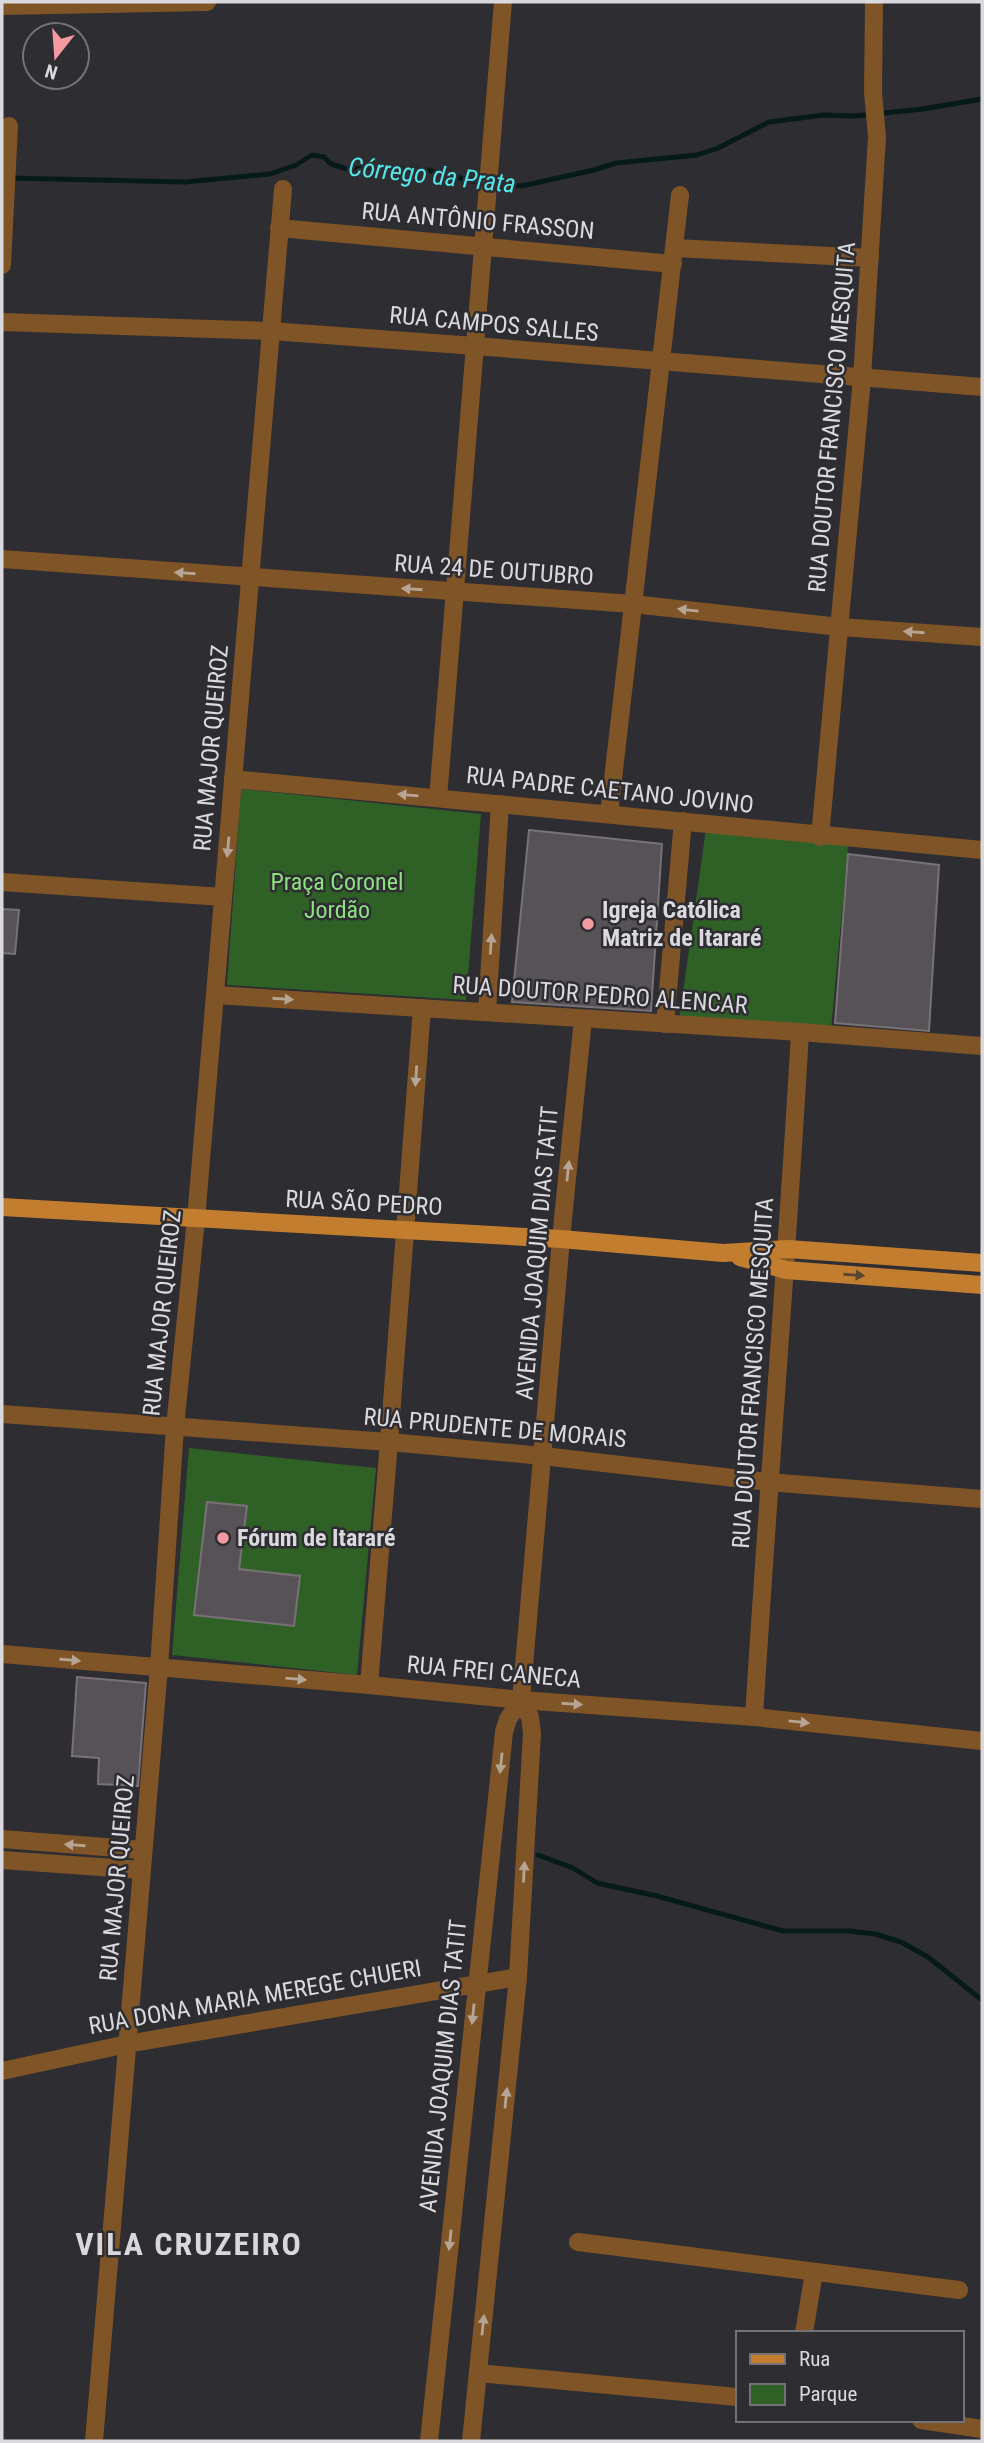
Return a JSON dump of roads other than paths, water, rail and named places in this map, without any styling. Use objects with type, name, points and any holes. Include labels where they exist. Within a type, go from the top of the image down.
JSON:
[{"type":"main road","name":"RUA SÃO PEDRO","points":[[2,1207],[561,1239],[723,1252],[788,1249],[982,1263]]},
{"type":"main road","name":"RUA SÃO PEDRO","points":[[723,1252],[786,1270],[982,1284]]},
{"type":"street","points":[[2,6],[207,2]]},
{"type":"street","points":[[438,798],[503,2]]},
{"type":"street","name":"RUA DOUTOR FRANCISCO MESQUITA","points":[[820,836],[862,379],[870,258],[877,137],[873,92],[874,2]]},
{"type":"street","points":[[2,265],[9,126]]},
{"type":"street","name":"RUA MAJOR QUEIROZ","points":[[94,2441],[159,1667],[175,1427],[196,1220],[283,189]]},
{"type":"street","points":[[609,814],[680,195]]},
{"type":"street","name":"RUA ANTÔNIO FRASSON","points":[[279,228],[483,247],[674,256],[870,258]]},
{"type":"street","name":"RUA CAMPOS SALLES","points":[[2,322],[271,331],[982,387]]},
{"type":"street","name":"RUA 24 DE OUTUBRO","points":[[2,559],[634,604],[840,627],[982,637]]},
{"type":"street","name":"RUA PADRE CAETANO JOVINO","points":[[233,779],[982,850]]},
{"type":"street","points":[[487,1012],[500,804]]},
{"type":"street","points":[[665,1024],[683,821]]},
{"type":"street","points":[[2,882],[223,897]]},
{"type":"street","name":"RUA DOUTOR PEDRO ALENCAR","points":[[215,995],[982,1046]]},
{"type":"street","points":[[369,1685],[422,1008]]},
{"type":"street","name":"AVENIDA JOAQUIM DIAS TATIT","points":[[429,2441],[504,1732],[508,1719],[521,1700],[583,1019]]},
{"type":"street","name":"RUA DOUTOR FRANCISCO MESQUITA","points":[[754,1717],[768,1482],[788,1249],[800,1032]]},
{"type":"street","name":"RUA PRUDENTE DE MORAIS","points":[[2,1414],[389,1441],[768,1482],[982,1499]]},
{"type":"street","name":"RUA FREI CANECA","points":[[2,1654],[521,1700],[754,1717],[982,1741]]},
{"type":"street","name":"AVENIDA JOAQUIM DIAS TATIT","points":[[471,2441],[518,1977],[532,1733],[530,1717],[521,1700]]},
{"type":"street","points":[[2,1839],[144,1850]]},
{"type":"street","points":[[2,1860],[142,1870]]},
{"type":"street","name":"RUA DONA MARIA MEREGE CHUERI","points":[[2,2071],[127,2044],[476,1982],[518,1977]]},
{"type":"street","points":[[578,2242],[959,2290]]},
{"type":"street","points":[[804,2331],[814,2272]]},
{"type":"street","points":[[478,2373],[736,2398]]},
{"type":"street","points":[[935,2422],[982,2429]]},
{"type":"waterway","name":"Córrego da Prata","points":[[8,178],[185,182],[270,174],[296,165],[312,155],[324,157],[331,164],[347,169],[386,167],[427,170],[476,182],[522,186],[616,163],[697,155],[718,148],[769,122],[824,115],[855,116],[923,109],[982,99]]},
{"type":"waterway","points":[[538,1855],[573,1868],[597,1883],[657,1896],[783,1931],[849,1931],[875,1934],[901,1942],[928,1957],[982,2000]]},
{"type":"place","name":"Igreja Católica Matriz de Itararé","points":[[588,924]]},
{"type":"place","name":"Fórum de Itararé","points":[[223,1538]]},
{"type":"district","name":"VILA CRUZEIRO","points":[[189,2244]]},
{"type":"park label","name":"Praça Coronel Jordão","points":[[337,896]]}]
